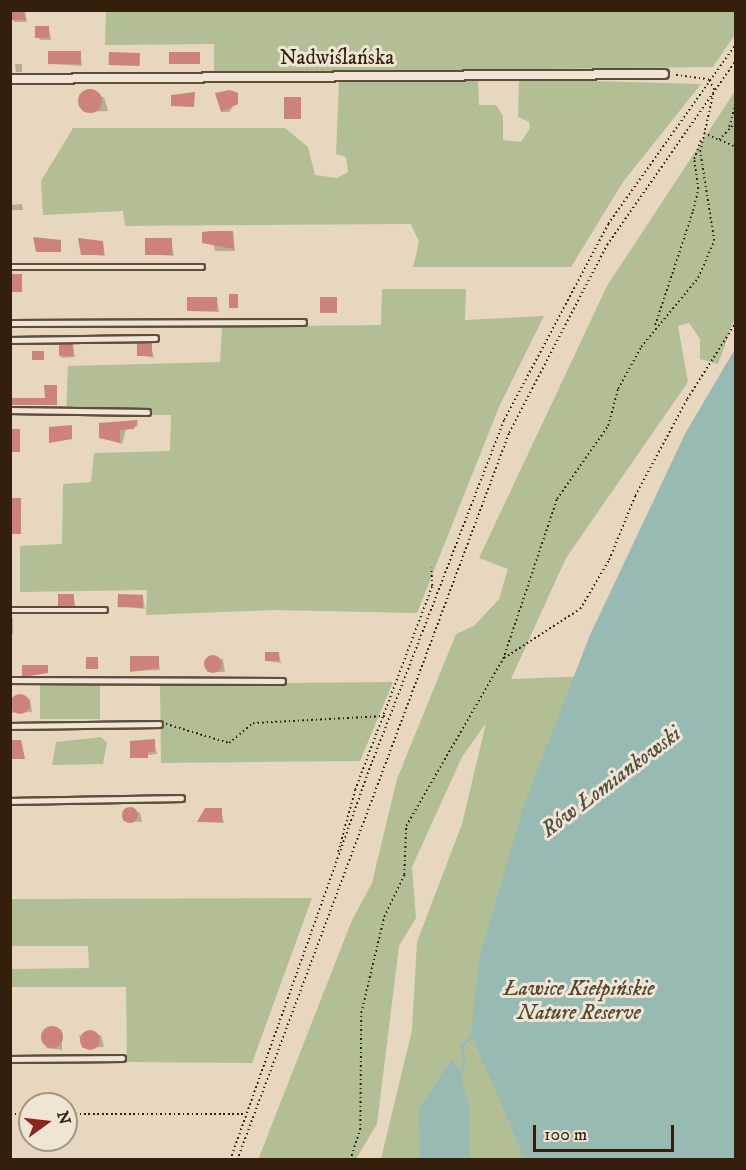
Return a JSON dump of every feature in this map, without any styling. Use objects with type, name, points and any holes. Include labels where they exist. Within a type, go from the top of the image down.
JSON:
[{"type":"street","name":"Nadwiślańska","points":[[10,79],[664,74]]},
{"type":"lane","points":[[10,267],[202,267]]},
{"type":"lane","points":[[10,323],[303,322]]},
{"type":"lane","points":[[10,340],[155,338]]},
{"type":"lane","points":[[10,410],[147,412]]},
{"type":"lane","points":[[10,610],[105,610]]},
{"type":"lane","points":[[10,680],[282,681]]},
{"type":"lane","points":[[10,726],[159,724]]},
{"type":"lane","points":[[10,801],[181,798]]},
{"type":"lane","points":[[10,1059],[122,1058]]},
{"type":"path","points":[[230,1160],[337,859],[504,420],[608,224],[735,44]]},
{"type":"path","points":[[237,1160],[509,433],[607,245],[735,60]]},
{"type":"path","points":[[664,74],[708,80]]},
{"type":"path","points":[[655,326],[693,211],[698,189],[694,159],[704,133],[714,90],[708,80]]},
{"type":"path","points":[[729,128],[735,100]]},
{"type":"path","points":[[719,140],[735,122]]},
{"type":"path","points":[[704,133],[735,147]]},
{"type":"path","points":[[350,1160],[360,1130],[361,1013],[384,917],[404,875],[406,826],[503,659],[557,499],[608,426],[618,389],[655,326],[698,278],[714,241],[706,214],[704,133]]},
{"type":"path","points":[[503,659],[580,609],[687,399],[735,322]]},
{"type":"path","points":[[337,859],[355,790],[385,716],[432,586],[431,568]]},
{"type":"path","points":[[159,724],[229,743],[253,723],[385,716]]},
{"type":"path","points":[[78,1114],[246,1114]]},
{"type":"green space","points":[[735,10],[736,33],[713,67],[214,73],[214,44],[105,45],[106,11]]},
{"type":"green space","points":[[478,79],[479,105],[496,105],[503,116],[503,140],[521,142],[530,128],[529,122],[518,117],[519,79],[701,84],[623,182],[571,267],[413,267],[419,242],[411,224],[125,226],[123,211],[43,215],[41,181],[73,128],[285,128],[308,147],[315,175],[337,178],[348,172],[346,157],[336,154],[339,81]]},
{"type":"green space","name":"Ławice Kiełpińskie Nature Reserve","points":[[735,91],[735,317],[718,364],[700,359],[700,339],[689,323],[678,326],[688,382],[566,558],[511,679],[735,671],[735,1159],[381,1159],[412,1030],[417,942],[462,824],[486,723],[462,757],[412,867],[416,918],[399,946],[377,1124],[356,1159],[258,1160],[352,920],[372,883],[397,779],[456,634],[474,626],[499,599],[508,569],[479,558],[607,286]]},
{"type":"green space","points":[[382,289],[466,289],[465,320],[544,316],[499,407],[417,613],[273,610],[146,615],[147,590],[20,592],[20,546],[62,544],[63,484],[91,482],[94,453],[170,451],[171,415],[66,415],[68,366],[220,362],[222,327],[381,325]]},
{"type":"green space","points":[[393,682],[360,761],[161,763],[160,684]]},
{"type":"green space","points":[[40,684],[100,684],[100,719],[40,719]]},
{"type":"green space","points":[[101,737],[107,743],[103,764],[52,765],[56,742]]},
{"type":"green space","points":[[312,898],[252,1063],[127,1062],[126,987],[11,987],[11,969],[89,968],[88,946],[11,946],[11,899]]},
{"type":"water","name":"Ławice Kiełpińskie Nature Reserve","points":[[735,349],[735,1159],[525,1159],[471,1034],[479,959],[525,802],[590,635],[686,432]]},
{"type":"water","points":[[451,1060],[458,1067],[469,1106],[469,1159],[420,1159],[419,1109]]},
{"type":"building","points":[[10,10],[23,10],[26,20],[10,20]]},
{"type":"building","points":[[35,26],[49,26],[49,38],[35,38]]},
{"type":"building","points":[[48,51],[81,51],[81,64],[48,64]]},
{"type":"building","points":[[109,52],[140,53],[140,66],[109,65]]},
{"type":"building","points":[[169,52],[200,52],[200,64],[169,64]]},
{"type":"building","points":[[90,89],[98,93],[102,101],[98,109],[90,113],[82,109],[78,101],[82,93]]},
{"type":"building","points":[[230,90],[238,93],[238,104],[221,112],[215,93]]},
{"type":"building","points":[[195,92],[194,107],[171,106],[171,95]]},
{"type":"building","points":[[284,97],[301,97],[301,119],[284,119]]},
{"type":"building","points":[[233,231],[234,249],[202,243],[202,232]]},
{"type":"building","points":[[33,237],[61,240],[61,252],[36,252]]},
{"type":"building","points":[[78,238],[103,241],[104,255],[81,255]]},
{"type":"building","points":[[145,238],[172,238],[172,255],[145,255]]},
{"type":"building","points":[[12,274],[22,274],[22,292],[10,292]]},
{"type":"building","points":[[229,294],[238,294],[238,308],[229,308]]},
{"type":"building","points":[[187,297],[217,297],[217,311],[187,311]]},
{"type":"building","points":[[320,297],[337,297],[337,313],[320,313]]},
{"type":"building","points":[[59,343],[73,343],[73,356],[59,356]]},
{"type":"building","points":[[137,343],[152,343],[152,356],[137,356]]},
{"type":"building","points":[[32,351],[44,351],[44,360],[32,360]]},
{"type":"building","points":[[44,385],[57,385],[57,405],[10,405],[10,398],[45,398]]},
{"type":"building","points":[[138,420],[134,429],[120,430],[120,443],[99,438],[99,423]]},
{"type":"building","points":[[72,425],[72,439],[49,443],[49,427]]},
{"type":"building","points":[[10,429],[20,429],[20,452],[10,452]]},
{"type":"building","points":[[10,498],[21,498],[21,534],[10,534]]},
{"type":"building","points":[[58,594],[74,594],[74,606],[58,606]]},
{"type":"building","points":[[118,594],[143,595],[143,608],[118,607]]},
{"type":"building","points":[[265,652],[279,652],[279,661],[265,661]]},
{"type":"building","points":[[209,655],[217,655],[222,660],[220,671],[209,673],[204,668],[204,660]]},
{"type":"building","points":[[130,656],[159,656],[159,668],[130,672]]},
{"type":"building","points":[[86,657],[98,657],[98,669],[86,669]]},
{"type":"building","points":[[22,665],[48,665],[48,673],[22,677]]},
{"type":"building","points":[[20,694],[27,697],[30,704],[27,711],[20,714],[13,711],[10,704],[13,697]]},
{"type":"building","points":[[155,739],[155,752],[148,752],[148,758],[130,758],[130,741]]},
{"type":"building","points":[[10,740],[21,740],[25,759],[10,759]]},
{"type":"building","points":[[127,807],[133,807],[138,815],[136,821],[127,823],[122,818],[122,812]]},
{"type":"building","points":[[205,808],[222,808],[222,822],[197,822]]},
{"type":"building","points":[[52,1026],[60,1029],[63,1037],[60,1045],[52,1048],[44,1045],[41,1037],[44,1029]]},
{"type":"building","points":[[90,1030],[97,1033],[100,1040],[97,1047],[90,1050],[83,1047],[80,1040],[83,1033]]},
{"type":"waterway","name":"Rów Łomiankowski","points":[[459,1077],[464,1061],[461,1046],[474,1034]]}]
